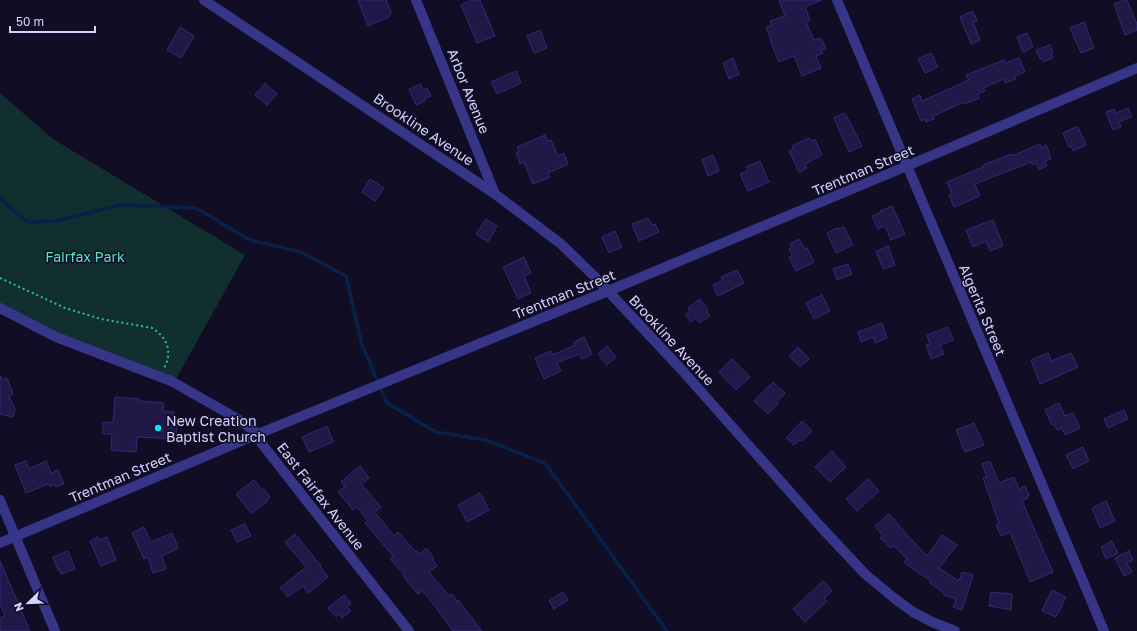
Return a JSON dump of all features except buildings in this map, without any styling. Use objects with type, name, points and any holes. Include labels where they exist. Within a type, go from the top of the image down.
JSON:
[{"type":"street","name":"Brookline Avenue","points":[[204,0],[495,194],[561,244],[608,291],[681,369],[865,574],[913,612],[932,622],[955,631]]},
{"type":"street","name":"Arbor Avenue","points":[[416,0],[495,194]]},
{"type":"street","name":"Algerita Street","points":[[837,0],[1104,631]]},
{"type":"street","name":"Trentman Street","points":[[0,543],[258,434],[364,392],[608,291],[1137,68]]},
{"type":"street","name":"East Fairfax Avenue","points":[[0,308],[56,337],[171,381],[238,419],[258,434],[262,444],[409,631]]},
{"type":"street","points":[[0,500],[55,631]]},
{"type":"path","points":[[0,278],[65,308],[101,319],[152,328],[159,332],[165,339],[169,354],[160,377]]},
{"type":"green space","name":"Fairfax Park","points":[[0,93],[53,139],[245,255],[176,379],[83,345],[0,305]]},
{"type":"waterway","points":[[0,197],[27,222],[56,221],[120,205],[196,208],[250,240],[301,252],[346,276],[362,345],[387,403],[436,432],[486,440],[545,463],[667,631]]},
{"type":"place","name":"New Creation Baptist Church","points":[[158,428]]}]
